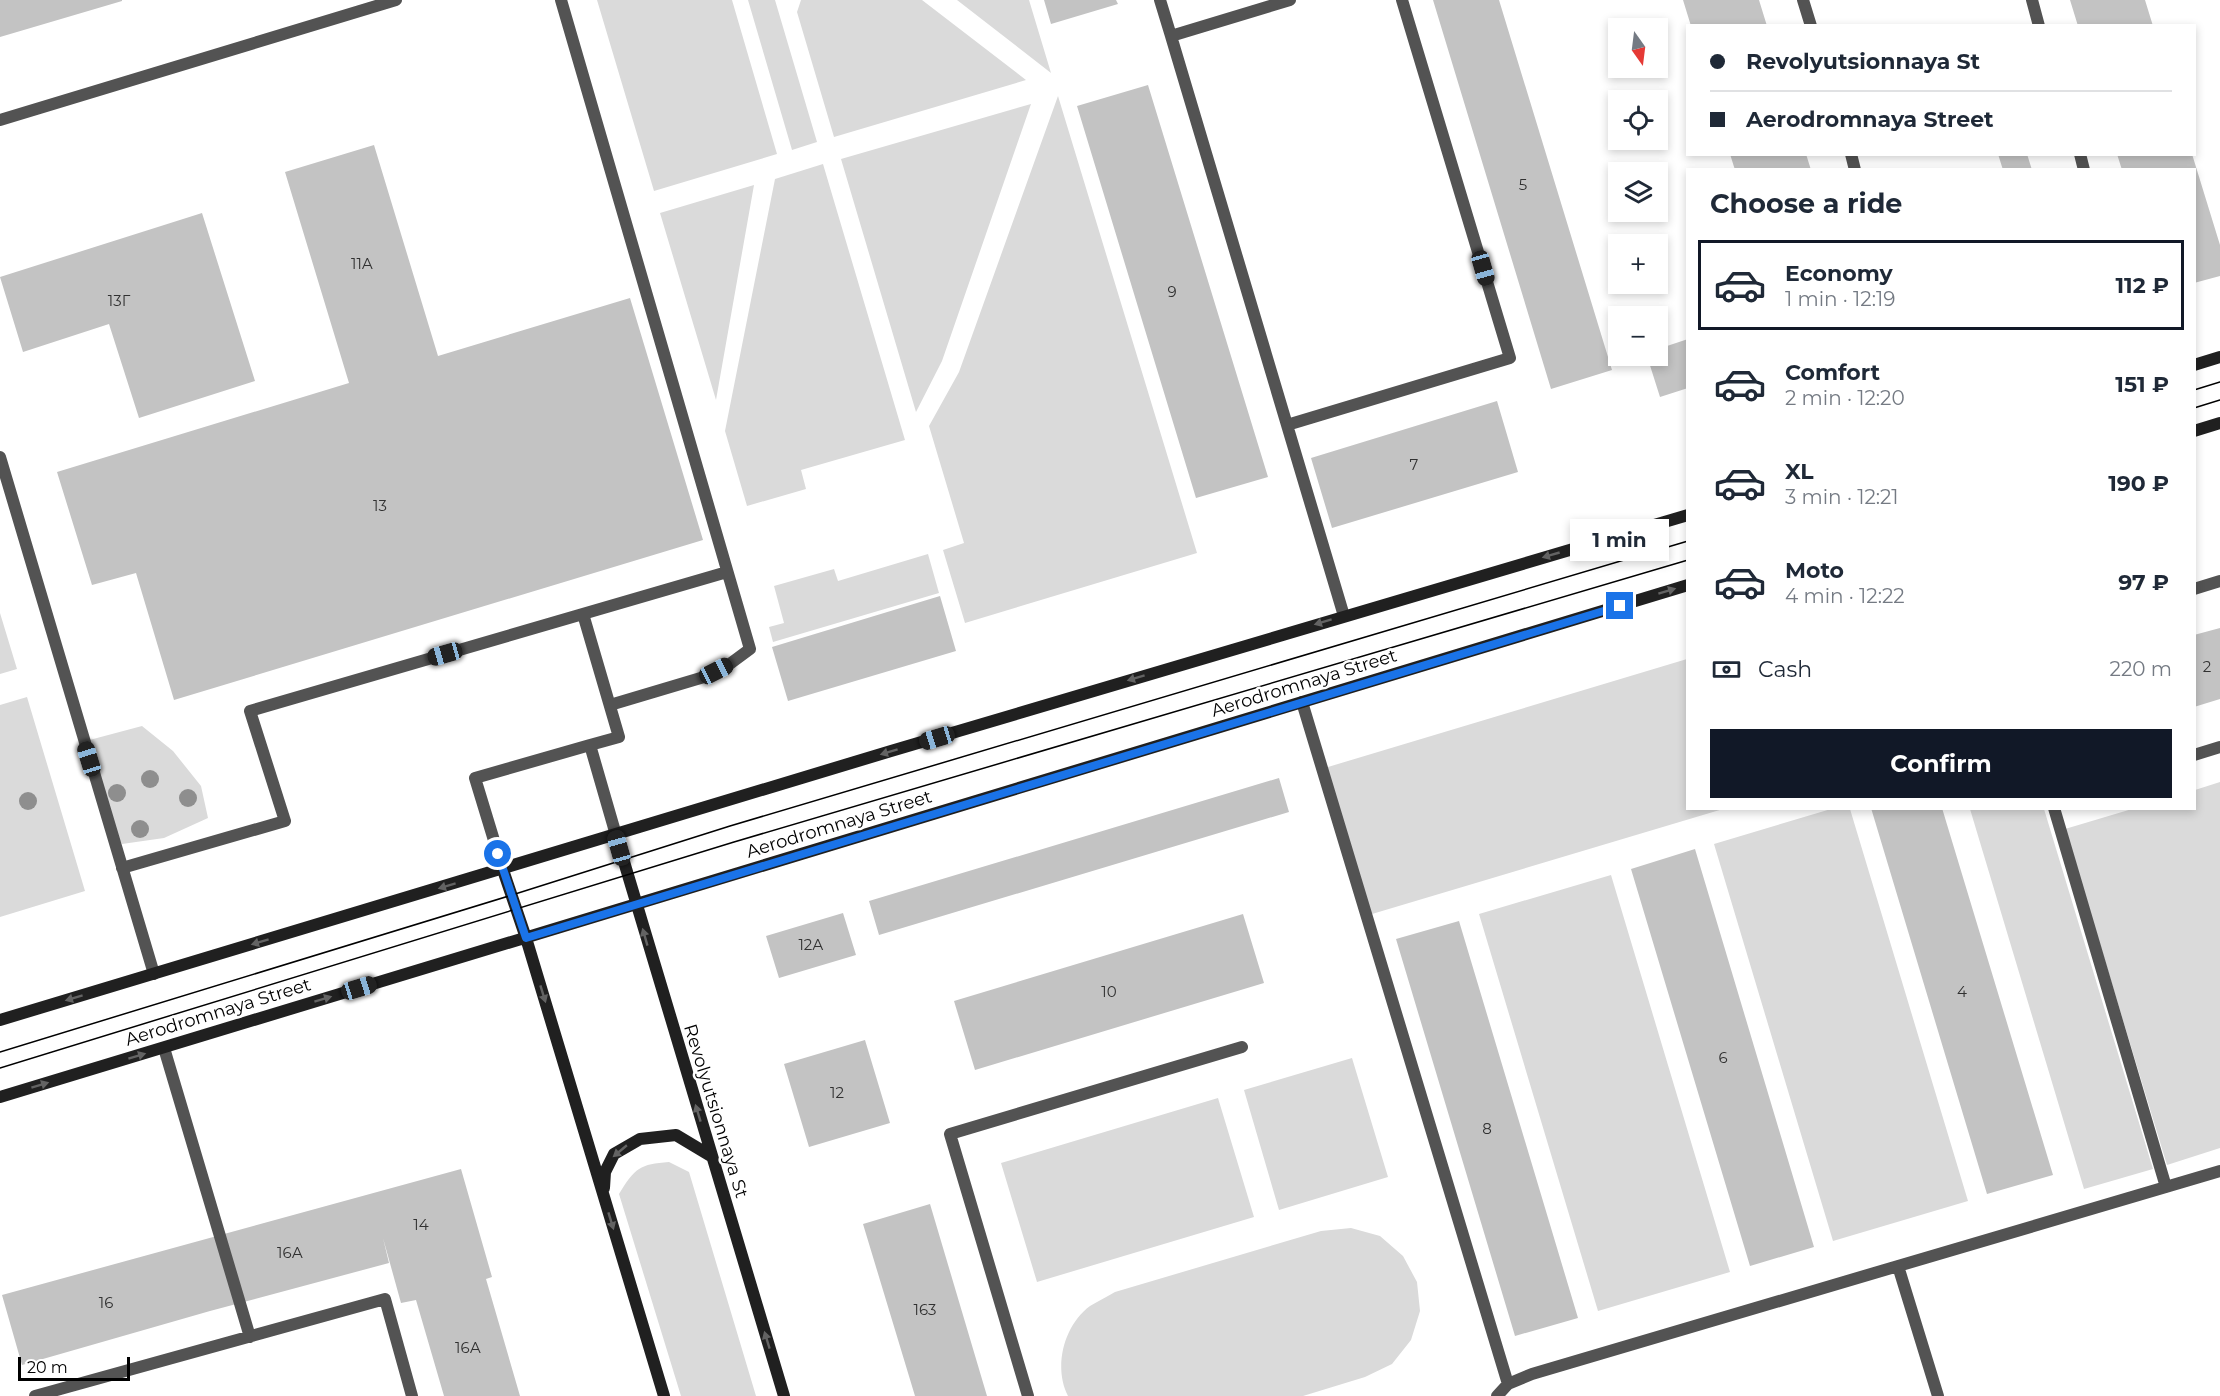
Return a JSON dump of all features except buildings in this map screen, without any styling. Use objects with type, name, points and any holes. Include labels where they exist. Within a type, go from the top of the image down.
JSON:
[{"type":"street","points":[[2196,364],[2220,357]]},
{"type":"street","points":[[2196,429],[2220,423]]},
{"type":"street","points":[[0,1020],[1344,616],[1686,516]]},
{"type":"street","name":"Aerodromnaya Street","points":[[0,1097],[636,906],[1686,586]]},
{"type":"street","name":"Revolyutsionnaya St","points":[[616,835],[784,1396]]},
{"type":"street","points":[[503,870],[526,938],[664,1396]]},
{"type":"street","points":[[604,1197],[605,1172],[614,1154],[640,1139],[676,1135],[711,1156]]},
{"type":"lane","points":[[0,120],[396,0]]},
{"type":"lane","points":[[561,0],[750,649],[727,666],[704,677],[610,705]]},
{"type":"lane","points":[[1160,0],[1344,616]]},
{"type":"lane","points":[[1170,36],[1248,6],[1290,0]]},
{"type":"lane","points":[[1287,425],[1510,358],[1402,0]]},
{"type":"lane","points":[[1803,0],[1810,24]]},
{"type":"lane","points":[[2032,0],[2038,24]]},
{"type":"lane","points":[[0,457],[62,672],[154,974]]},
{"type":"lane","points":[[122,868],[285,821],[250,711],[727,572]]},
{"type":"lane","points":[[2196,588],[2220,582]]},
{"type":"lane","points":[[503,870],[475,778],[619,737],[583,614]]},
{"type":"lane","points":[[1302,702],[1508,1384]]},
{"type":"lane","points":[[591,746],[616,835]]},
{"type":"lane","points":[[2196,754],[2220,747]]},
{"type":"lane","points":[[2055,810],[2166,1186]]},
{"type":"lane","points":[[1028,1396],[950,1134],[1242,1047]]},
{"type":"lane","points":[[164,1048],[250,1337]]},
{"type":"lane","points":[[1497,1396],[1508,1384],[1544,1370],[2220,1171]]},
{"type":"lane","points":[[1898,1266],[1938,1396]]},
{"type":"lane","points":[[35,1396],[385,1299],[412,1396]]},
{"type":"shaded area","points":[[597,0],[732,0],[777,154],[654,191]]},
{"type":"shaded area","points":[[748,0],[775,0],[817,142],[792,150]]},
{"type":"shaded area","points":[[801,0],[922,0],[1026,80],[834,137],[797,12]]},
{"type":"shaded area","points":[[957,0],[1029,0],[1051,73]]},
{"type":"shaded area","points":[[1058,96],[1197,553],[965,623],[943,550],[964,543],[929,426],[959,372]]},
{"type":"shaded area","points":[[1031,104],[942,361],[916,412],[841,159]]},
{"type":"shaded area","points":[[823,164],[905,440],[801,470],[806,489],[747,506],[725,431],[775,179]]},
{"type":"shaded area","points":[[754,185],[716,400],[660,213]]},
{"type":"shaded area","points":[[928,554],[939,593],[773,642],[769,627],[784,623],[774,586],[834,569],[838,581]]},
{"type":"shaded area","points":[[0,613],[17,669],[0,674]]},
{"type":"shaded area","points":[[1686,659],[1686,810],[1720,810],[1362,917],[1318,770]]},
{"type":"shaded area","points":[[27,697],[85,891],[0,917],[0,705]]},
{"type":"shaded area","points":[[142,726],[173,751],[201,786],[208,818],[164,838],[122,844],[114,831],[82,742]]},
{"type":"shaded area","points":[[2220,782],[2220,1148],[2167,1165],[2065,829],[2129,810],[2196,810],[2196,790]]},
{"type":"shaded area","points":[[1828,810],[1850,810],[1968,1201],[1833,1241],[1714,844]]},
{"type":"shaded area","points":[[1970,810],[2044,810],[2153,1169],[2084,1189]]},
{"type":"shaded area","points":[[1611,875],[1730,1272],[1598,1311],[1479,914]]},
{"type":"shaded area","points":[[1352,1058],[1388,1177],[1279,1210],[1244,1090]]},
{"type":"shaded area","points":[[1218,1098],[1254,1217],[1037,1282],[1001,1163]]},
{"type":"shaded area","points":[[669,1162],[689,1172],[756,1396],[681,1396],[619,1194],[629,1178],[639,1169],[651,1164]]},
{"type":"shaded area","points":[[1351,1228],[1380,1236],[1403,1256],[1417,1282],[1420,1311],[1411,1340],[1392,1364],[1365,1377],[1303,1396],[1068,1396],[1061,1372],[1064,1347],[1073,1324],[1093,1304],[1115,1292],[1321,1231]]},
{"type":"tram line","points":[[2196,389],[2220,382]]},
{"type":"tram line","points":[[2196,407],[2220,400]]},
{"type":"tram line","points":[[0,1052],[730,826],[1686,542]]},
{"type":"tram line","points":[[0,1068],[734,842],[1686,561]]},
{"type":"route","points":[[498,854],[526,938],[1620,606]]}]
